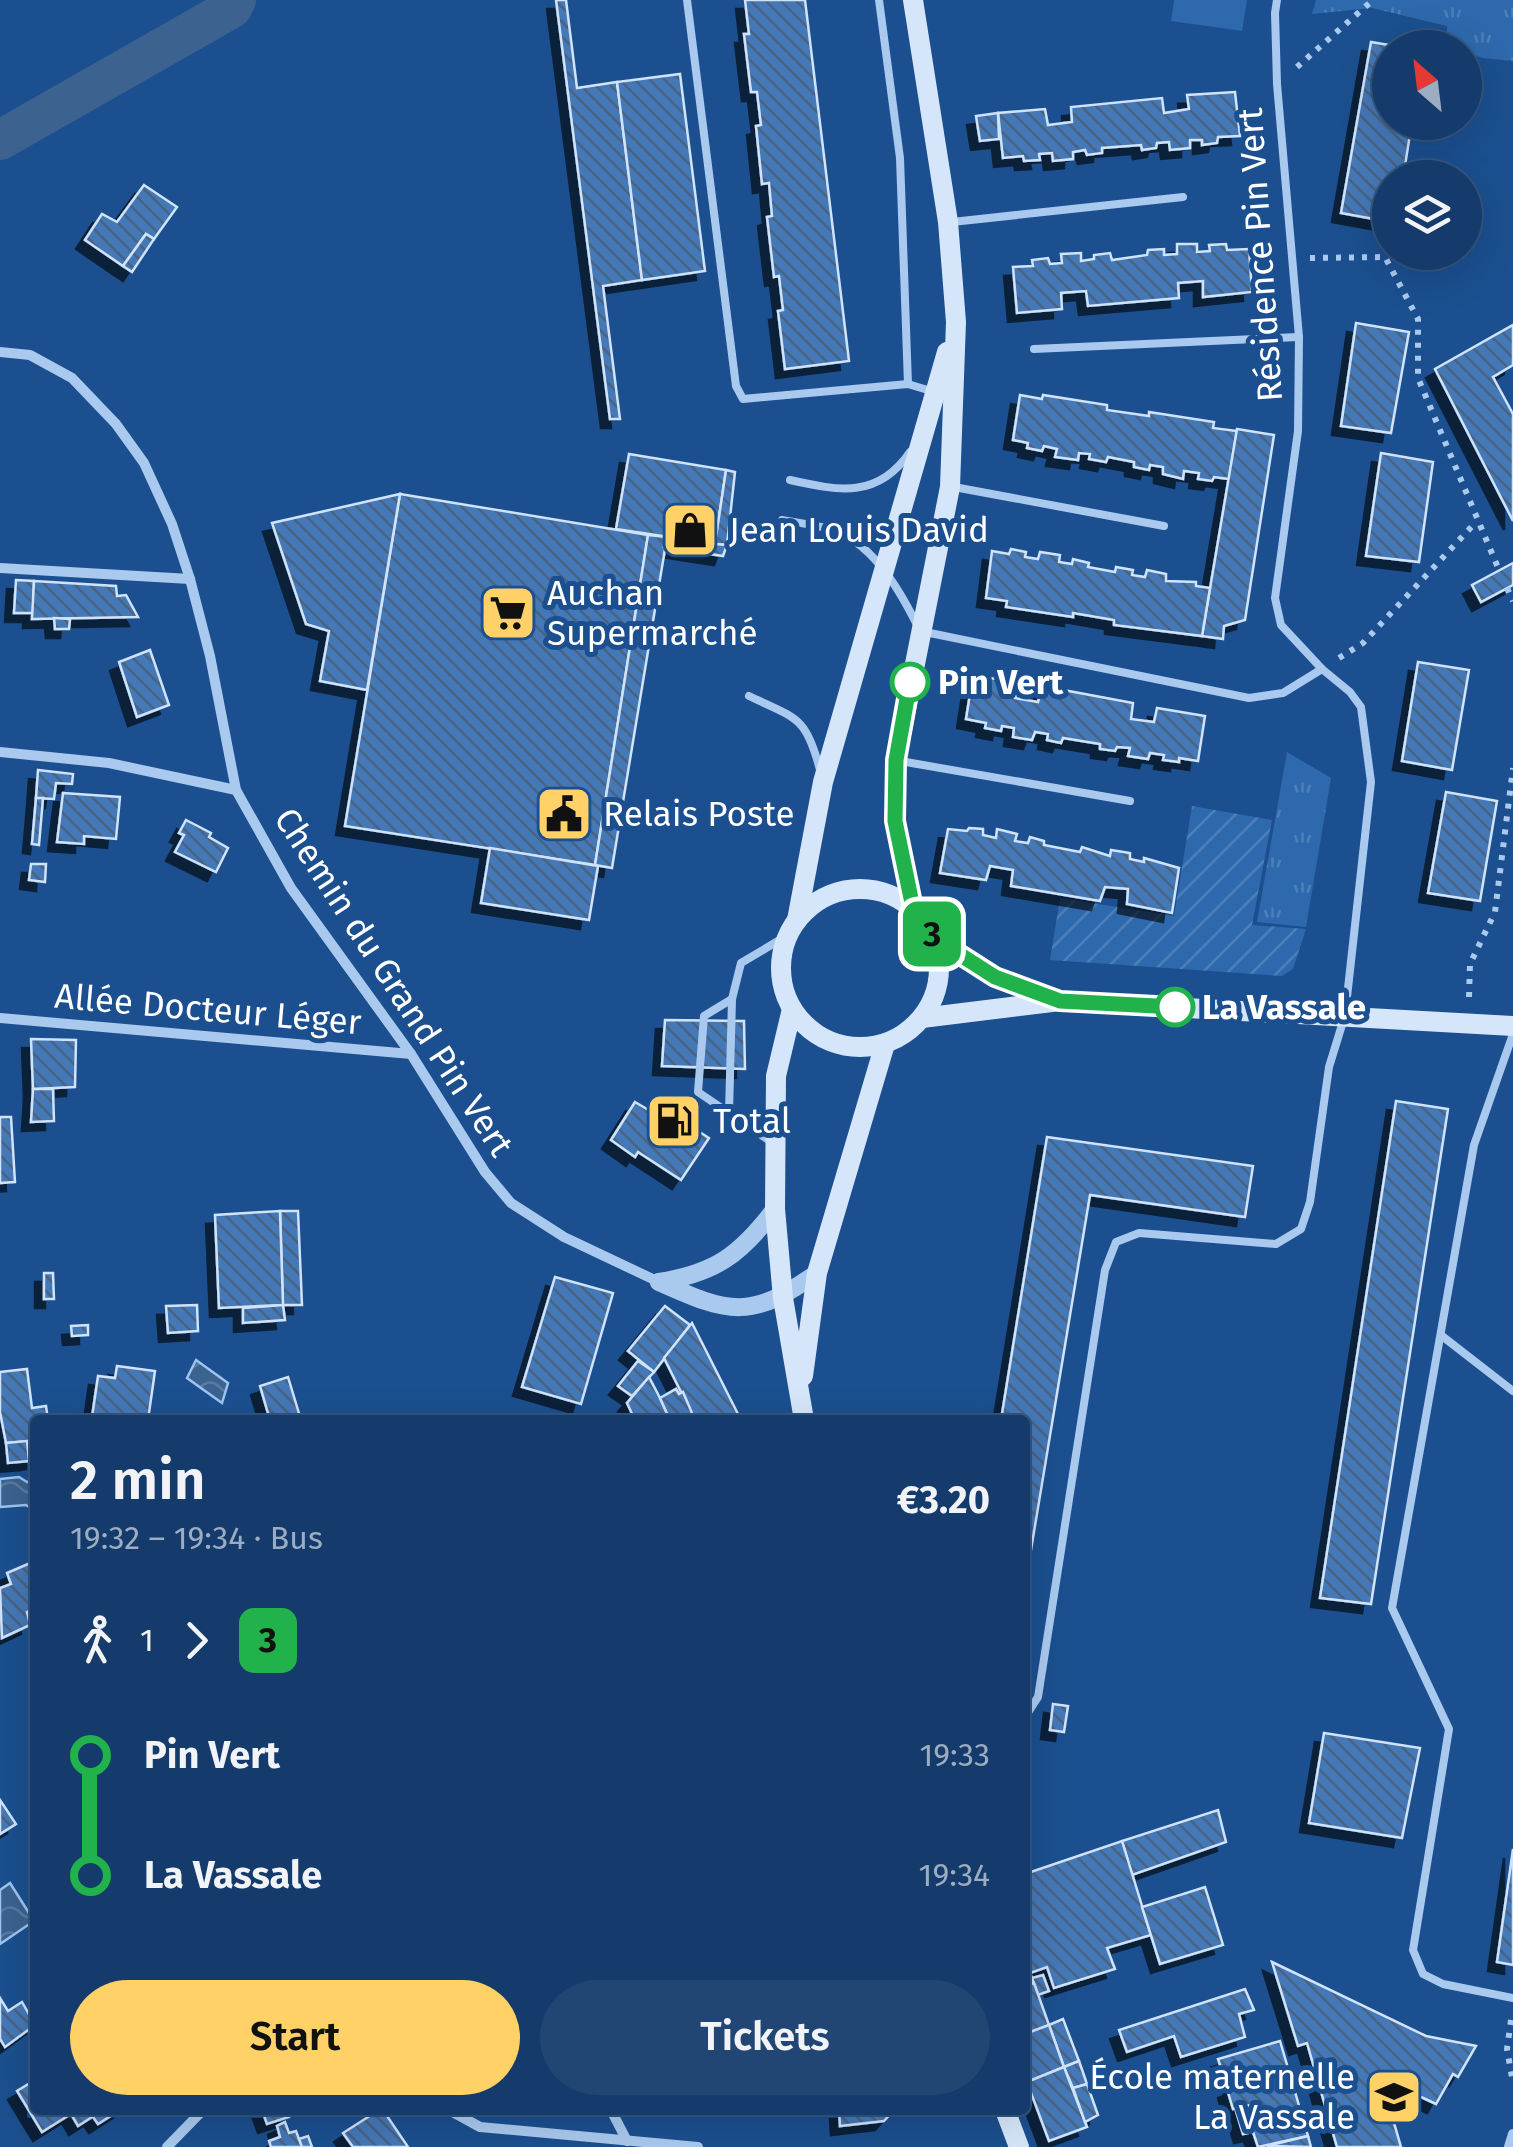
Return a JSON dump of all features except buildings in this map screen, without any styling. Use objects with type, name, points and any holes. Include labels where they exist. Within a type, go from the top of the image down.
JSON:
[{"type":"main road","points":[[912,0],[948,222],[956,322],[950,486],[896,760],[895,821],[913,908],[934,938],[995,977],[1060,1001]]},
{"type":"main road","points":[[934,938],[940,965],[936,993],[922,1018],[906,1034],[885,1044],[858,1047],[832,1042],[809,1029],[792,1008],[782,985],[781,960],[792,928],[823,782],[956,322]]},
{"type":"main road","points":[[792,928],[822,899],[852,889],[884,892],[913,908]]},
{"type":"main road","points":[[922,1018],[1060,1001],[1513,1026]]},
{"type":"main road","points":[[792,1008],[776,1076],[776,1208],[782,1298],[803,1415]]},
{"type":"main road","points":[[801,1393],[817,1274],[885,1044]]},
{"type":"main road","points":[[1007,2115],[1019,2147]]},
{"type":"street","name":"Chemin du Grand Pin Vert","points":[[0,352],[30,355],[72,378],[116,424],[144,463],[172,524],[190,579],[210,656],[236,790],[291,888],[411,1054],[485,1172],[511,1203],[564,1237],[659,1282]]},
{"type":"street","points":[[0,568],[190,579]]},
{"type":"street","points":[[0,752],[109,763],[236,790]]},
{"type":"street","name":"Allée Docteur Léger","points":[[0,1018],[411,1054]]},
{"type":"street","points":[[659,1282],[696,1276],[730,1256],[752,1240],[776,1208]]},
{"type":"street","points":[[659,1282],[730,1310],[782,1298],[817,1274]]},
{"type":"street","points":[[167,2147],[198,2115]]},
{"type":"street","points":[[459,2115],[480,2127],[698,2147]]},
{"type":"street","points":[[614,2115],[627,2141]]},
{"type":"street","points":[[1510,2147],[1513,2134]]},
{"type":"lane","points":[[687,0],[736,386],[743,400],[908,384],[936,392]]},
{"type":"lane","points":[[878,0],[900,158],[908,384]]},
{"type":"lane","name":"Résidence Pin Vert","points":[[1030,1709],[1038,1697],[1106,1270],[1116,1242],[1140,1233],[1276,1244],[1301,1229],[1310,1202],[1329,1067],[1345,1015],[1371,782],[1362,707],[1282,625],[1275,598],[1298,431],[1299,336],[1277,84],[1277,0]]},
{"type":"lane","points":[[948,222],[1183,197]]},
{"type":"lane","points":[[1034,349],[1299,336]]},
{"type":"lane","points":[[790,480],[830,489],[880,483],[900,466],[924,432]]},
{"type":"lane","points":[[950,486],[1164,526]]},
{"type":"lane","points":[[782,520],[836,531],[862,547],[903,596],[920,631],[1249,698],[1283,693],[1322,669]]},
{"type":"lane","points":[[749,696],[796,718],[810,733],[823,782]]},
{"type":"lane","points":[[896,760],[1130,801]]},
{"type":"lane","points":[[729,1113],[732,999],[741,963],[792,928]]},
{"type":"lane","points":[[732,999],[704,1016],[698,1092],[776,1144]]},
{"type":"lane","points":[[1513,1034],[1474,1145],[1392,1608],[1449,1728],[1413,1950],[1423,1974],[1443,1984],[1513,1998]]},
{"type":"lane","points":[[1442,1336],[1513,1391]]},
{"type":"path","points":[[1277,84],[1373,0]]},
{"type":"path","points":[[1292,259],[1385,256],[1418,320],[1418,378],[1498,570]]},
{"type":"path","points":[[1322,669],[1363,642],[1476,522]]},
{"type":"path","points":[[1507,588],[1513,601]]},
{"type":"path","points":[[1468,1023],[1470,964],[1496,912],[1513,768]]},
{"type":"path","points":[[1513,2006],[1508,2049],[1513,2083]]},
{"type":"green space","points":[[1174,0],[1247,0],[1242,31],[1171,21]]},
{"type":"green space","points":[[1316,0],[1513,0],[1513,61],[1482,58],[1482,30],[1447,30],[1447,26],[1372,8],[1312,14]]},
{"type":"green space","points":[[1287,752],[1331,778],[1306,927],[1257,922]]},
{"type":"green space","points":[[1192,806],[1272,820],[1252,925],[1306,929],[1293,969],[1282,976],[1050,960],[1060,898],[1174,916]]},
{"type":"water","points":[[196,1360],[228,1383],[222,1403],[187,1378]]},
{"type":"water","points":[[19,1477],[30,1482],[30,1508],[0,1507],[0,1479]]},
{"type":"water","points":[[10,1883],[30,1915],[30,1924],[0,1944],[0,1890]]},
{"type":"waterway","points":[[0,140],[232,8],[236,0]]},
{"type":"bus line","name":"3","points":[[910,682],[896,760],[895,821],[913,908],[934,938],[995,977],[1060,1001],[1175,1007]]},
{"type":"place","name":"Jean Louis David","points":[[690,530]]},
{"type":"place","name":"Auchan Supermarché","points":[[508,613]]},
{"type":"place","name":"Pin Vert","points":[[910,682]]},
{"type":"place","name":"Relais Poste","points":[[564,814]]},
{"type":"place","name":"La Vassale","points":[[1175,1007]]},
{"type":"place","name":"Total","points":[[674,1121]]},
{"type":"place","name":"École maternelle La Vassale","points":[[1394,2097]]}]
